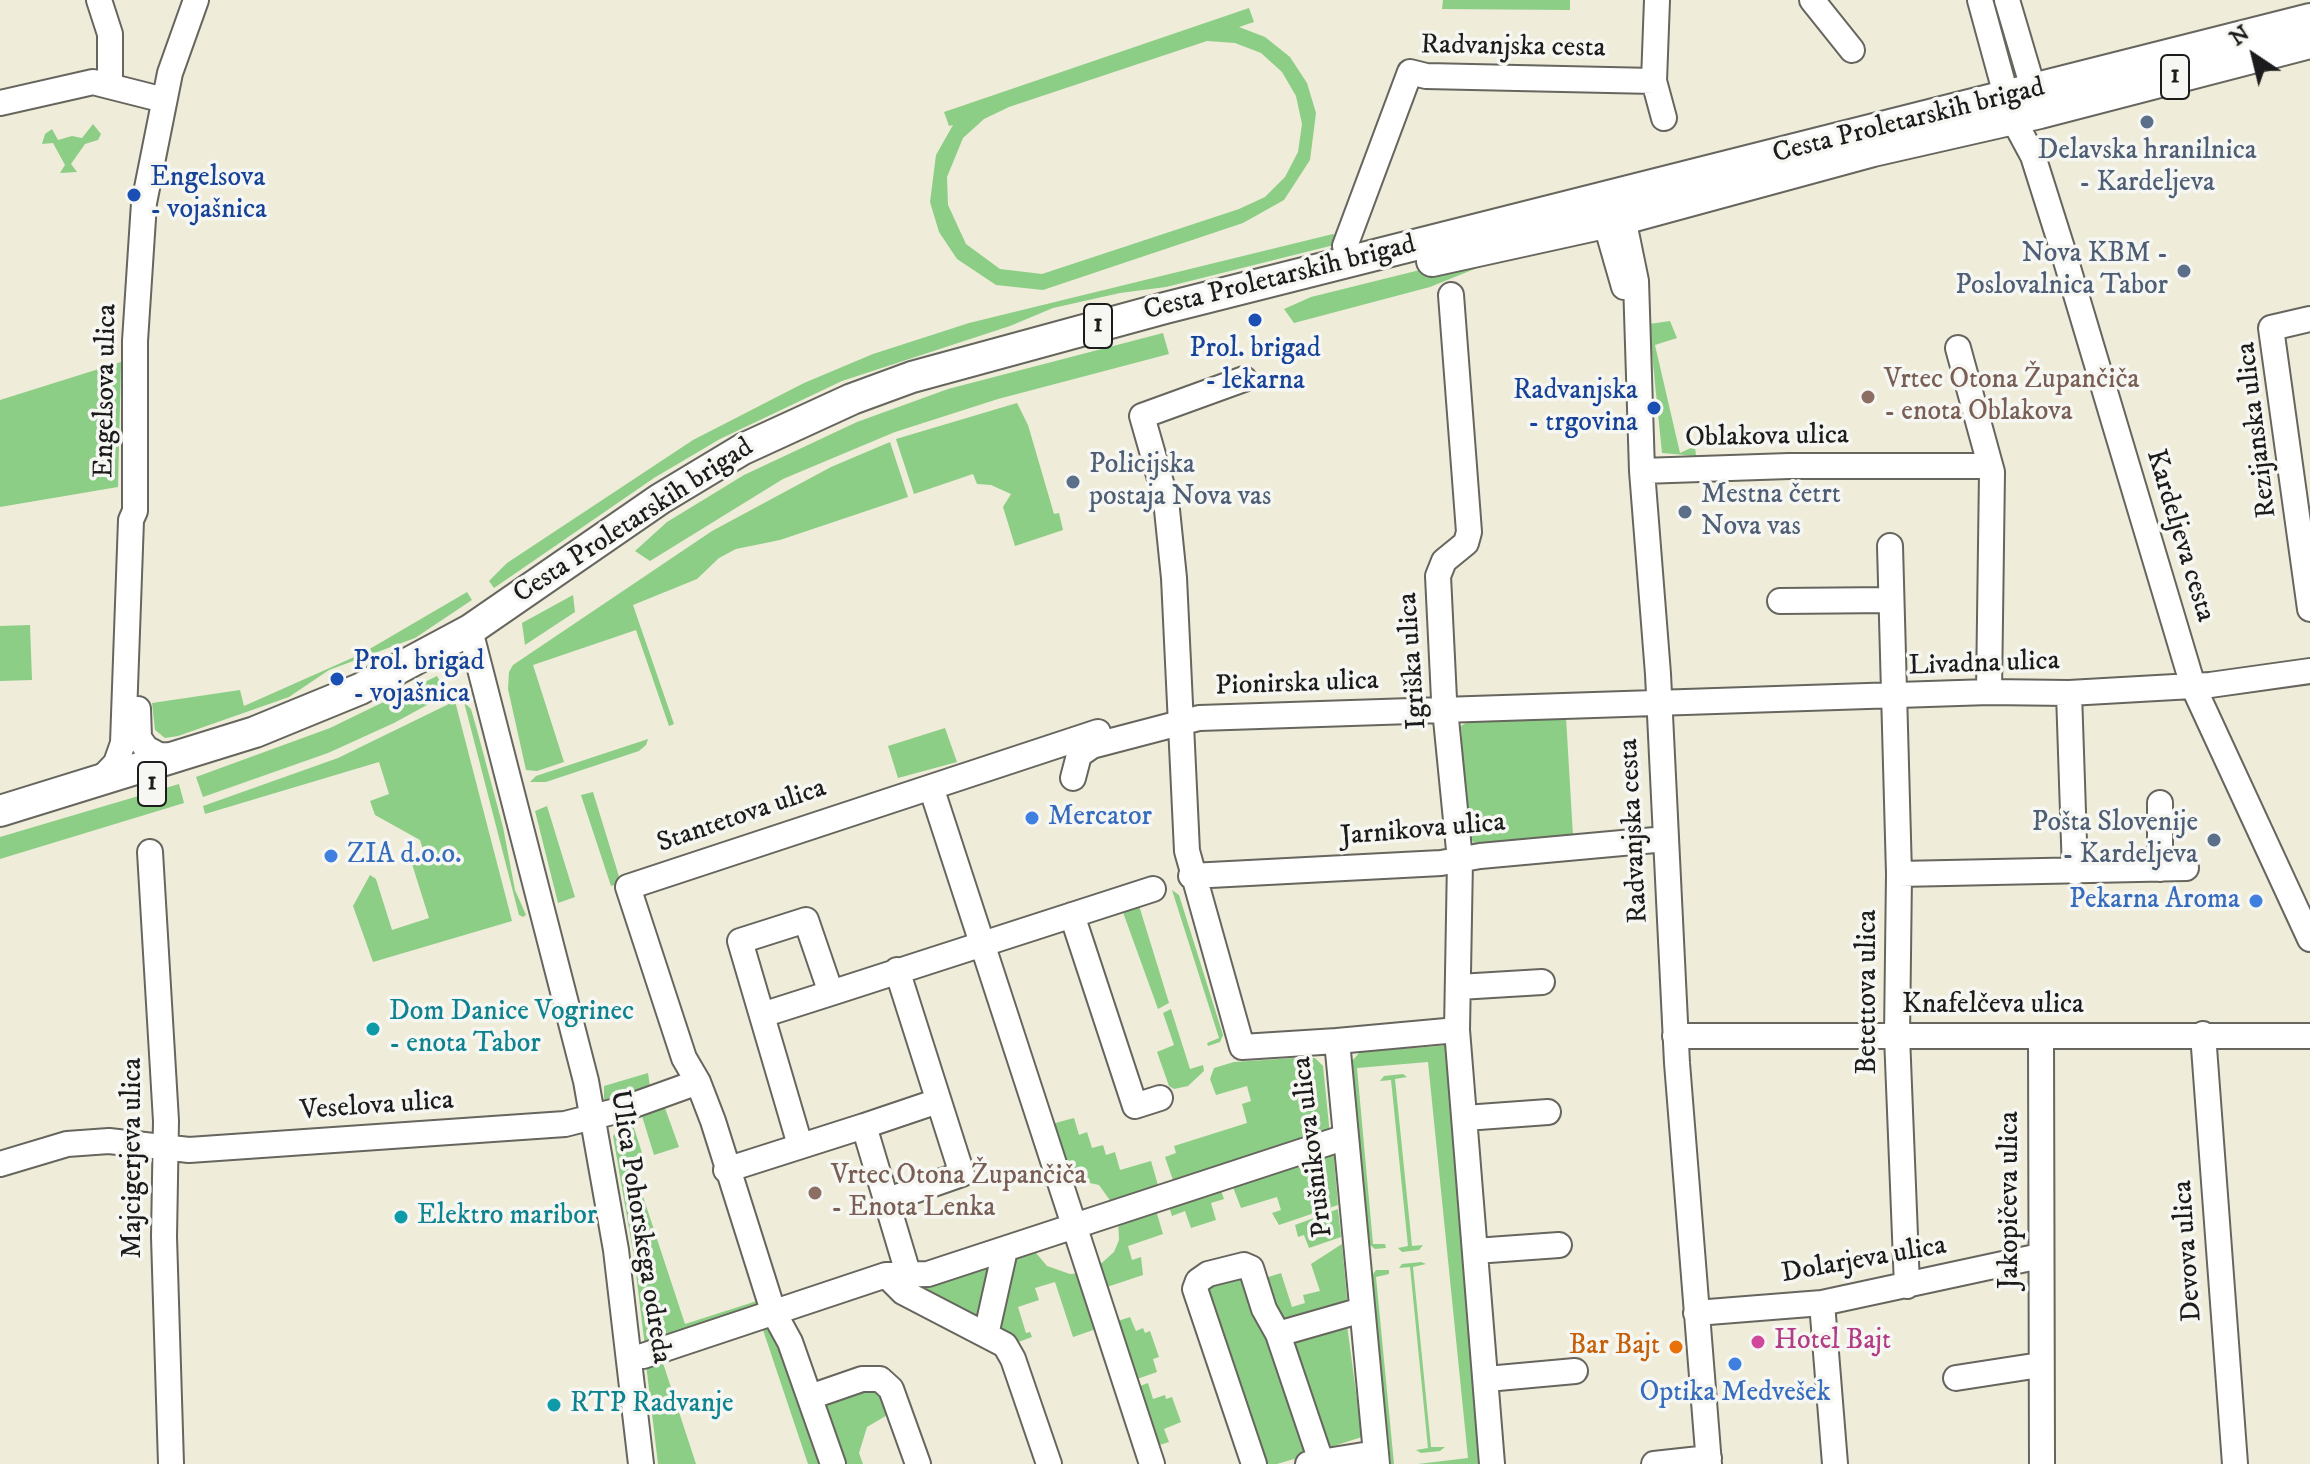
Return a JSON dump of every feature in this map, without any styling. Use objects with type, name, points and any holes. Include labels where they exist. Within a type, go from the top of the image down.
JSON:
[{"type":"main road","name":"Cesta Proletarskih brigad","points":[[0,829],[263,747],[366,703],[472,637],[697,476],[754,443],[852,399],[969,359],[1611,210],[2023,104],[2310,19]]},
{"type":"main road","name":"Cesta Proletarskih brigad","points":[[2023,104],[2310,43]]},
{"type":"main road","name":"Cesta Proletarskih brigad","points":[[0,811],[179,756],[322,706],[472,637]]},
{"type":"street","points":[[99,0],[110,34],[110,86]]},
{"type":"street","points":[[1657,0],[1654,81],[1664,118]]},
{"type":"street","points":[[1812,0],[1852,50]]},
{"type":"street","points":[[1980,0],[2023,104]]},
{"type":"street","points":[[2007,0],[2023,104]]},
{"type":"street","name":"Engelsova ulica","points":[[98,781],[116,763],[123,743],[131,520],[135,511],[140,243],[164,100],[185,1]]},
{"type":"street","name":"Radvanjska cesta","points":[[1345,246],[1410,72],[1426,76],[1654,81]]},
{"type":"street","points":[[1,90],[93,82],[164,100]]},
{"type":"street","name":"Kardeljeva cesta","points":[[2023,104],[2033,156],[2185,658],[2202,685],[2310,910]]},
{"type":"street","name":"Radvanjska cesta","points":[[1611,210],[1636,281],[1634,315],[1642,471],[1659,703],[1675,1036],[1709,1461]]},
{"type":"street","name":"Igriška ulica","points":[[1451,295],[1469,532],[1466,543],[1444,561],[1438,576],[1460,860],[1457,1030],[1492,1464]]},
{"type":"street","name":"Rezijanska ulica","points":[[2310,319],[2271,328],[2301,462],[2310,609]]},
{"type":"street","points":[[1958,348],[1989,466],[1989,692]]},
{"type":"street","name":"Prušnikova ulica","points":[[1244,379],[1142,416],[1166,500],[1174,578],[1178,714],[1191,874],[1242,1047],[1337,1041],[1377,1458]]},
{"type":"street","name":"Oblakova ulica","points":[[1642,471],[1789,466],[1989,466]]},
{"type":"street","points":[[135,511],[138,522],[139,738],[146,748],[159,755],[179,756]]},
{"type":"street","name":"Betettova ulica","points":[[1890,546],[1899,874],[1897,1036],[1907,1286]]},
{"type":"street","points":[[1780,601],[1891,600]]},
{"type":"street","name":"Ulica Pohorskega odreda","points":[[472,637],[593,1117],[616,1250],[641,1464]]},
{"type":"street","name":"Livadna ulica","points":[[1659,703],[1895,698],[1989,692],[2069,693],[2202,685],[2310,671]]},
{"type":"street","name":"Kardeljeva cesta","points":[[2202,685],[2310,939]]},
{"type":"street","points":[[2069,693],[2075,872]]},
{"type":"street","name":"Pionirska ulica","points":[[1178,714],[1659,703]]},
{"type":"street","points":[[1073,778],[1075,763],[1085,750],[1178,714]]},
{"type":"street","name":"Stantetova ulica","points":[[833,1464],[785,1330],[773,1311],[698,1082],[684,1058],[628,887],[931,787],[1178,714]]},
{"type":"street","points":[[931,787],[1152,1464]]},
{"type":"street","points":[[2160,803],[2160,869]]},
{"type":"street","name":"Jarnikova ulica","points":[[1191,874],[1460,860],[1666,839]]},
{"type":"street","name":"Majcigerjeva ulica","points":[[150,852],[162,1013],[166,1381],[171,1464]]},
{"type":"street","points":[[1899,874],[2186,868]]},
{"type":"street","points":[[762,1015],[1153,889]]},
{"type":"street","points":[[1072,915],[1135,1106],[1160,1098]]},
{"type":"street","points":[[800,1145],[740,941],[806,920],[831,993]]},
{"type":"street","points":[[885,1201],[962,1174],[897,970]]},
{"type":"street","points":[[1459,987],[1542,982]]},
{"type":"street","points":[[1337,1041],[1457,1030]]},
{"type":"street","name":"Devova ulica","points":[[2203,1034],[2235,1464]]},
{"type":"street","name":"Knafelčeva ulica","points":[[1675,1036],[2310,1036]]},
{"type":"street","name":"Jakopičeva ulica","points":[[2041,1036],[2042,1464]]},
{"type":"street","points":[[593,1117],[698,1082]]},
{"type":"street","points":[[726,1170],[938,1101]]},
{"type":"street","points":[[1465,1118],[1548,1112]]},
{"type":"street","name":"Veselova ulica","points":[[0,1164],[67,1144],[109,1141],[164,1149],[501,1129],[565,1124],[593,1117]]},
{"type":"street","points":[[864,1126],[885,1201],[903,1292],[1005,1345],[1013,1359],[1049,1464]]},
{"type":"street","points":[[643,1356],[773,1311],[897,1274],[928,1274],[1346,1137]]},
{"type":"street","points":[[1475,1251],[1559,1245]]},
{"type":"street","points":[[986,1335],[1005,1250]]},
{"type":"street","name":"Dolarjeva ulica","points":[[1696,1313],[1822,1303],[2040,1256]]},
{"type":"street","points":[[1254,1464],[1195,1285],[1208,1274],[1248,1266],[1278,1334],[1314,1463],[1377,1458]]},
{"type":"street","points":[[1822,1303],[1835,1464]]},
{"type":"street","points":[[1278,1334],[1362,1310]]},
{"type":"street","points":[[1956,1378],[2040,1365]]},
{"type":"street","points":[[1487,1379],[1575,1371]]},
{"type":"street","points":[[810,1397],[862,1379],[880,1379],[891,1389],[918,1464]]},
{"type":"street","points":[[1654,1464],[1709,1461]]},
{"type":"green space","points":[[1443,0],[1570,0],[1570,10],[1442,9]]},
{"type":"green space","points":[[1249,8],[1254,22],[1239,27],[1265,37],[1290,57],[1307,83],[1316,113],[1310,160],[1284,200],[1243,223],[1043,290],[996,285],[957,259],[939,232],[930,202],[936,155],[953,125],[949,126],[944,112]],"holes":[[[1207,41],[1235,43],[1261,53],[1282,72],[1296,96],[1302,124],[1298,152],[1285,177],[1265,197],[1239,209],[1042,274],[1000,269],[966,244],[948,205],[947,177],[963,138],[984,119],[1009,107]]]},
{"type":"green space","points":[[93,124],[101,134],[98,140],[85,144],[71,164],[77,172],[60,173],[65,165],[53,143],[42,144],[45,134],[52,129],[58,140],[72,136],[82,138]]},
{"type":"green space","points":[[1333,234],[1342,243],[1166,287],[1120,293],[1053,308],[1010,326],[842,381],[720,439],[654,478],[494,588],[489,581],[507,563],[693,440],[804,383],[873,354],[969,323]]},
{"type":"green space","points":[[1567,245],[1477,268],[1430,287],[1294,323],[1284,309],[1311,297],[1440,265]]},
{"type":"green space","points":[[1670,321],[1677,338],[1655,345],[1680,453],[1695,446],[1696,456],[1662,453],[1649,324]]},
{"type":"green space","points":[[1163,333],[1169,354],[998,399],[895,432],[783,479],[650,561],[635,551],[667,522],[744,475],[857,422],[948,389]]},
{"type":"green space","points":[[121,362],[118,487],[0,507],[0,400]]},
{"type":"green space","points":[[1017,403],[1028,425],[1054,514],[1059,513],[1063,530],[1015,546],[1003,507],[1011,494],[991,485],[977,484],[973,474],[914,494],[896,439]]},
{"type":"green space","points":[[890,442],[908,497],[780,540],[736,549],[719,558],[697,579],[633,605],[674,724],[669,726],[636,630],[533,665],[564,762],[537,771],[526,770],[508,689],[509,672],[513,665],[712,531],[831,467]]},
{"type":"green space","points":[[467,592],[472,600],[415,638],[329,670],[289,697],[178,736],[165,738],[155,730],[152,703],[240,690],[244,706],[361,654]]},
{"type":"green space","points":[[573,595],[575,612],[525,645],[522,623]]},
{"type":"green space","points":[[30,625],[32,680],[0,681],[0,626]]},
{"type":"green space","points":[[437,676],[447,694],[394,723],[328,753],[203,797],[196,777],[330,728]]},
{"type":"green space","points":[[455,701],[512,921],[373,962],[353,906],[370,875],[376,879],[392,930],[429,918],[412,864],[425,856],[420,840],[375,815],[370,801],[389,794],[379,762],[205,814],[203,806],[338,758]]},
{"type":"green space","points":[[464,702],[471,709],[477,730],[503,827],[515,890],[526,915],[523,917],[519,915]]},
{"type":"green space","points":[[1566,717],[1573,836],[1474,843],[1467,832],[1461,726],[1469,721]]},
{"type":"green space","points":[[945,728],[957,762],[898,778],[888,746]]},
{"type":"green space","points":[[648,739],[639,751],[546,782],[530,782],[536,776]]},
{"type":"green space","points":[[179,784],[184,803],[0,859],[0,837]]},
{"type":"green space","points":[[593,792],[621,883],[611,886],[581,795]]},
{"type":"green space","points":[[547,806],[575,897],[558,903],[535,811]]},
{"type":"green space","points":[[1172,890],[1179,895],[1223,1035],[1220,1042],[1208,1046],[1207,1043],[1219,1038]]},
{"type":"green space","points":[[1137,899],[1169,1003],[1158,1009],[1120,904]]},
{"type":"green space","points":[[1171,1009],[1190,1069],[1203,1065],[1204,1071],[1188,1086],[1174,1089],[1169,1086],[1157,1052],[1174,1045],[1163,1013]]},
{"type":"green space","points":[[1452,1045],[1486,1464],[1418,1464],[1468,1458],[1428,1062],[1357,1068],[1373,1244],[1385,1244],[1386,1248],[1375,1249],[1370,1245],[1351,1062],[1360,1052]]},
{"type":"green space","points":[[1315,1058],[1323,1066],[1330,1135],[1175,1186],[1165,1157],[1176,1153],[1174,1146],[1247,1123],[1242,1104],[1251,1101],[1247,1086],[1216,1095],[1210,1079],[1214,1068],[1234,1062]]},
{"type":"green space","points":[[648,1073],[650,1087],[608,1102],[604,1099],[604,1086]]},
{"type":"green space","points":[[1403,1074],[1407,1077],[1395,1079],[1412,1246],[1423,1245],[1419,1250],[1402,1252],[1398,1248],[1408,1246],[1391,1080],[1380,1081],[1384,1076]]},
{"type":"green space","points":[[665,1108],[679,1147],[654,1155],[642,1116]]},
{"type":"green space","points":[[1074,1118],[1079,1135],[1087,1132],[1092,1148],[1103,1145],[1106,1155],[1115,1152],[1120,1170],[1151,1161],[1160,1192],[1114,1206],[1099,1185],[1066,1178],[1048,1125]]},
{"type":"green space","points":[[623,1123],[633,1125],[644,1159],[632,1163],[685,1324],[760,1300],[763,1310],[645,1347],[634,1257],[613,1136]]},
{"type":"green space","points":[[1333,1147],[1338,1205],[1279,1225],[1272,1213],[1281,1210],[1277,1197],[1241,1208],[1231,1182]]},
{"type":"green space","points":[[1219,1185],[1224,1199],[1211,1203],[1216,1220],[1191,1228],[1185,1211],[1172,1216],[1168,1203]]},
{"type":"green space","points":[[1155,1207],[1163,1234],[1128,1246],[1132,1260],[1141,1257],[1143,1275],[1101,1289],[1095,1269],[1114,1252],[1119,1240],[1118,1219]]},
{"type":"green space","points":[[1338,1209],[1341,1237],[1309,1248],[1304,1235],[1298,1237],[1295,1225]]},
{"type":"green space","points":[[1342,1244],[1348,1309],[1289,1328],[1259,1280],[1281,1273],[1292,1307],[1305,1303],[1303,1295],[1320,1291],[1311,1264]]},
{"type":"green space","points":[[1031,1247],[1047,1266],[1070,1274],[1082,1273],[1102,1327],[1073,1337],[1055,1282],[1035,1288],[1039,1300],[1018,1307],[1026,1333],[1030,1332],[1032,1337],[1013,1344],[992,1326],[1006,1257]]},
{"type":"green space","points":[[1000,1260],[986,1322],[921,1295],[924,1285]]},
{"type":"green space","points":[[1402,1264],[1426,1264],[1413,1267],[1431,1447],[1445,1447],[1440,1451],[1421,1453],[1416,1450],[1428,1448],[1410,1267],[1399,1268]]},
{"type":"green space","points":[[1376,1270],[1389,1270],[1389,1274],[1376,1277],[1394,1464],[1391,1464],[1371,1277]]},
{"type":"green space","points":[[1246,1274],[1310,1448],[1304,1456],[1277,1464],[1260,1464],[1203,1283]]},
{"type":"green space","points":[[1130,1317],[1136,1331],[1143,1328],[1145,1333],[1150,1331],[1159,1357],[1153,1359],[1157,1372],[1137,1379],[1118,1321]]},
{"type":"green space","points":[[770,1321],[828,1464],[808,1464],[763,1330],[663,1363],[696,1464],[658,1464],[646,1364]]},
{"type":"green space","points":[[1347,1325],[1362,1437],[1321,1450],[1287,1341]]},
{"type":"green space","points":[[1148,1383],[1153,1399],[1165,1395],[1166,1399],[1172,1397],[1181,1422],[1164,1429],[1169,1442],[1153,1447],[1138,1402],[1144,1399],[1140,1386]]},
{"type":"green space","points":[[878,1384],[894,1411],[867,1427],[859,1453],[863,1464],[835,1464],[821,1400]]},
{"type":"place","name":"Delavska hranilnica - Kardeljeva","points":[[2147,122]]},
{"type":"place","name":"Engelsova - vojašnica","points":[[134,195]]},
{"type":"place","name":"Nova KBM - Poslovalnica Tabor","points":[[2184,271]]},
{"type":"place","name":"Prol. brigad - lekarna","points":[[1255,320]]},
{"type":"place","name":"Vrtec Otona Župančiča - enota Oblakova","points":[[1868,397]]},
{"type":"place","name":"Radvanjska - trgovina","points":[[1654,408]]},
{"type":"place","name":"Policijska postaja Nova vas","points":[[1073,482]]},
{"type":"place","name":"Mestna četrt Nova vas","points":[[1685,512]]},
{"type":"place","name":"Prol. brigad - vojašnica","points":[[337,679]]},
{"type":"place","name":"Mercator","points":[[1032,818]]},
{"type":"place","name":"Pošta Slovenije - Kardeljeva","points":[[2214,840]]},
{"type":"place","name":"ZIA d.o.o.","points":[[331,856]]},
{"type":"place","name":"Pekarna Aroma","points":[[2256,901]]},
{"type":"place","name":"Dom Danice Vogrinec - enota Tabor","points":[[373,1029]]},
{"type":"place","name":"Vrtec Otona Župančiča - Enota Lenka","points":[[815,1193]]},
{"type":"place","name":"Elektro maribor","points":[[401,1217]]},
{"type":"place","name":"Hotel Bajt","points":[[1758,1342]]},
{"type":"place","name":"Bar Bajt","points":[[1676,1347]]},
{"type":"place","name":"Optika Medvešek","points":[[1735,1364]]},
{"type":"place","name":"RTP Radvanje","points":[[554,1405]]}]
